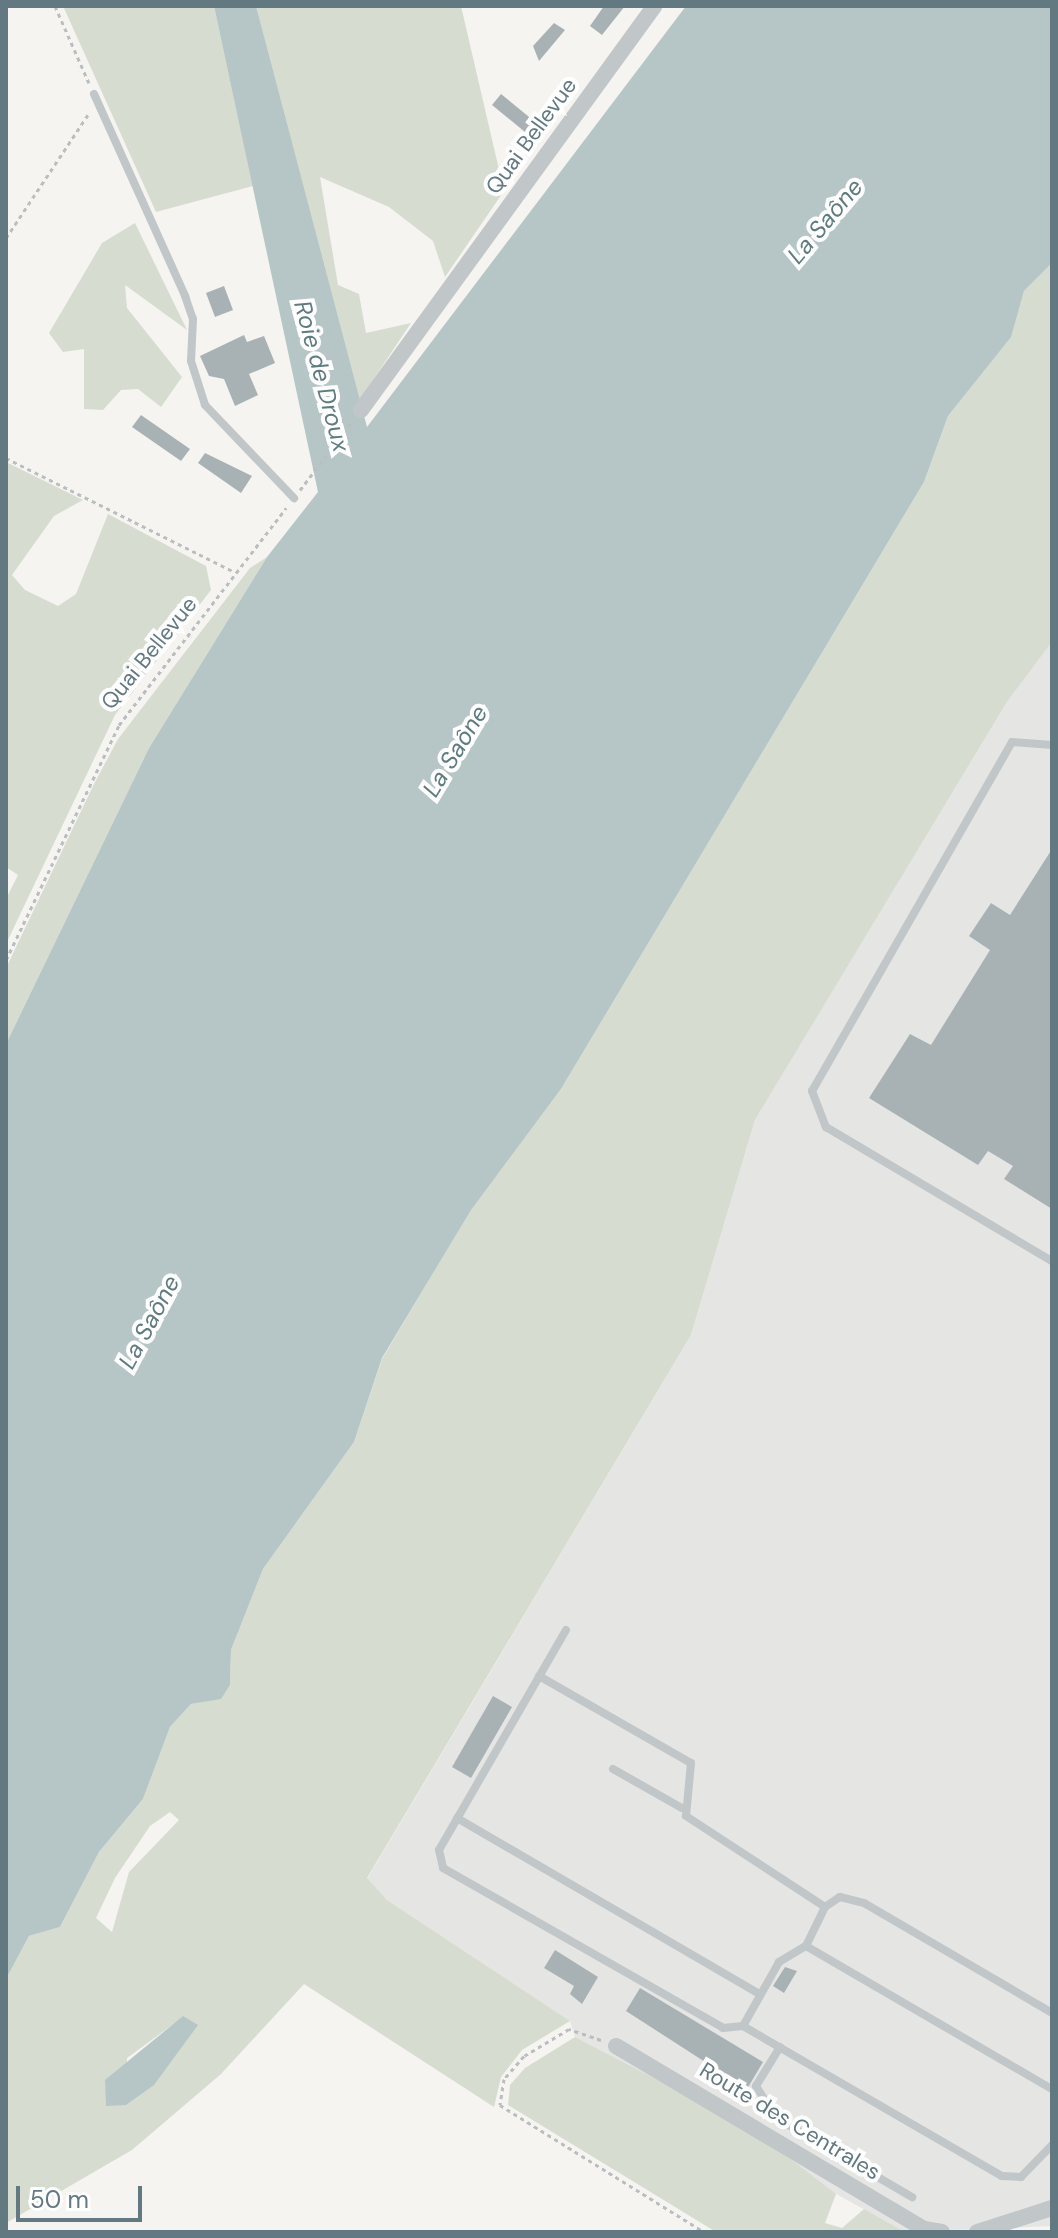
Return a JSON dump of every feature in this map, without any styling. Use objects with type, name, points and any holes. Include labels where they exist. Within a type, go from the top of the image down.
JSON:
[{"type":"street","name":"Quai Bellevue","points":[[361,410],[654,6]]},
{"type":"street","name":"Route des Centrales","points":[[616,2046],[924,2229],[942,2232]]},
{"type":"street","points":[[977,2232],[1052,2208]]},
{"type":"lane","points":[[94,94],[185,296],[193,319],[191,361],[205,405],[294,498]]},
{"type":"lane","points":[[1052,745],[1012,742],[812,1091],[826,1127],[1052,1261]]},
{"type":"lane","points":[[566,1630],[439,1850],[443,1868],[723,2028],[743,2026],[1014,2180],[1052,2145]]},
{"type":"lane","points":[[539,1676],[691,1763],[695,1773],[682,1808]]},
{"type":"lane","points":[[613,1769],[682,1808],[697,1827],[825,1907]]},
{"type":"lane","points":[[457,1818],[760,1994]]},
{"type":"lane","points":[[743,2026],[779,1962],[806,1946],[825,1907],[840,1897],[864,1903],[1052,2013]]},
{"type":"lane","points":[[806,1946],[1052,2089]]},
{"type":"lane","points":[[780,2047],[756,2086],[775,2117],[912,2197]]},
{"type":"path","points":[[6,238],[89,112],[94,94],[55,6]]},
{"type":"path","name":"Quai Bellevue","points":[[6,960],[119,725],[222,597],[235,572],[361,410]]},
{"type":"path","points":[[6,458],[235,572]]},
{"type":"path","points":[[616,2046],[569,2029],[524,2056],[504,2079],[500,2105],[704,2232]]},
{"type":"shaded area","points":[[63,6],[214,6],[253,186],[156,212]]},
{"type":"shaded area","points":[[256,6],[461,6],[504,191],[445,277],[433,241],[389,207],[320,177],[338,285],[359,294],[366,333],[411,323],[357,404]]},
{"type":"shaded area","points":[[135,223],[187,330],[125,285],[127,308],[182,377],[161,407],[138,389],[121,390],[103,410],[84,409],[84,349],[63,352],[49,333],[102,243]]},
{"type":"shaded area","points":[[1052,263],[1052,642],[1007,702],[755,1120],[691,1335],[367,1878],[387,1900],[570,2021],[522,2050],[501,2077],[494,2107],[304,1984],[221,2074],[132,2150],[6,2223],[6,1979],[29,1936],[60,1927],[99,1852],[143,1799],[170,1727],[191,1704],[221,1698],[230,1685],[231,1650],[263,1569],[354,1442],[382,1359],[471,1209],[561,1089],[924,482],[948,416],[1010,337],[1024,291]],"holes":[[[170,1812],[179,1820],[129,1872],[112,1932],[96,1918],[115,1878],[150,1826]],[[183,2017],[126,2105],[127,2058]]]},
{"type":"shaded area","points":[[6,462],[83,500],[54,516],[12,575],[25,590],[58,606],[76,594],[108,514],[206,566],[211,590],[115,715],[6,944],[6,899],[18,875],[6,867]]},
{"type":"shaded area","points":[[267,557],[149,748],[6,1044],[6,968],[118,739],[250,568]]},
{"type":"shaded area","points":[[1052,642],[1052,2226],[905,2232],[820,2185],[749,2127],[575,2037],[570,2021],[387,1900],[367,1879],[691,1335],[755,1120],[1007,702]]},
{"type":"shaded area","points":[[575,2037],[749,2127],[836,2194],[825,2223],[842,2228],[864,2209],[905,2232],[716,2232],[508,2105],[510,2085],[525,2068]]},
{"type":"water","points":[[214,6],[256,6],[367,427],[686,6],[1052,6],[1052,263],[1024,291],[1011,337],[948,416],[924,482],[561,1089],[471,1210],[382,1358],[354,1442],[263,1569],[231,1650],[230,1685],[221,1699],[191,1704],[170,1727],[143,1799],[99,1852],[60,1927],[29,1936],[6,1979],[6,1044],[149,748],[267,557],[318,492]]},
{"type":"water","points":[[183,2016],[198,2025],[154,2085],[126,2105],[106,2106],[105,2080]]},
{"type":"building","points":[[604,6],[625,6],[602,35],[590,26]]},
{"type":"building","points":[[554,23],[565,30],[539,61],[533,46]]},
{"type":"building","points":[[501,94],[534,121],[525,132],[492,105]]},
{"type":"building","points":[[224,286],[233,310],[215,317],[206,293]]},
{"type":"building","points":[[244,335],[247,342],[264,336],[275,363],[249,374],[258,395],[235,406],[224,379],[209,376],[200,356]]},
{"type":"building","points":[[141,415],[190,449],[181,461],[132,427]]},
{"type":"building","points":[[205,453],[252,476],[241,493],[198,463]]},
{"type":"building","points":[[1052,849],[1052,1209],[1004,1179],[1013,1166],[988,1151],[978,1165],[869,1098],[910,1034],[931,1045],[990,950],[969,936],[991,903],[1010,915]]},
{"type":"building","points":[[493,1696],[512,1707],[471,1778],[452,1767]]},
{"type":"building","points":[[555,1950],[598,1977],[582,2004],[570,1994],[574,1986],[544,1968]]},
{"type":"building","points":[[785,1967],[797,1971],[784,1993],[773,1986]]},
{"type":"building","points":[[640,1988],[763,2062],[747,2089],[626,2011]]},
{"type":"water label","name":"La Saône","points":[[825,221]]},
{"type":"water label","name":"Roie de Droux","points":[[322,376]]},
{"type":"water label","name":"La Saône","points":[[455,751]]},
{"type":"water label","name":"La Saône","points":[[149,1322]]}]
